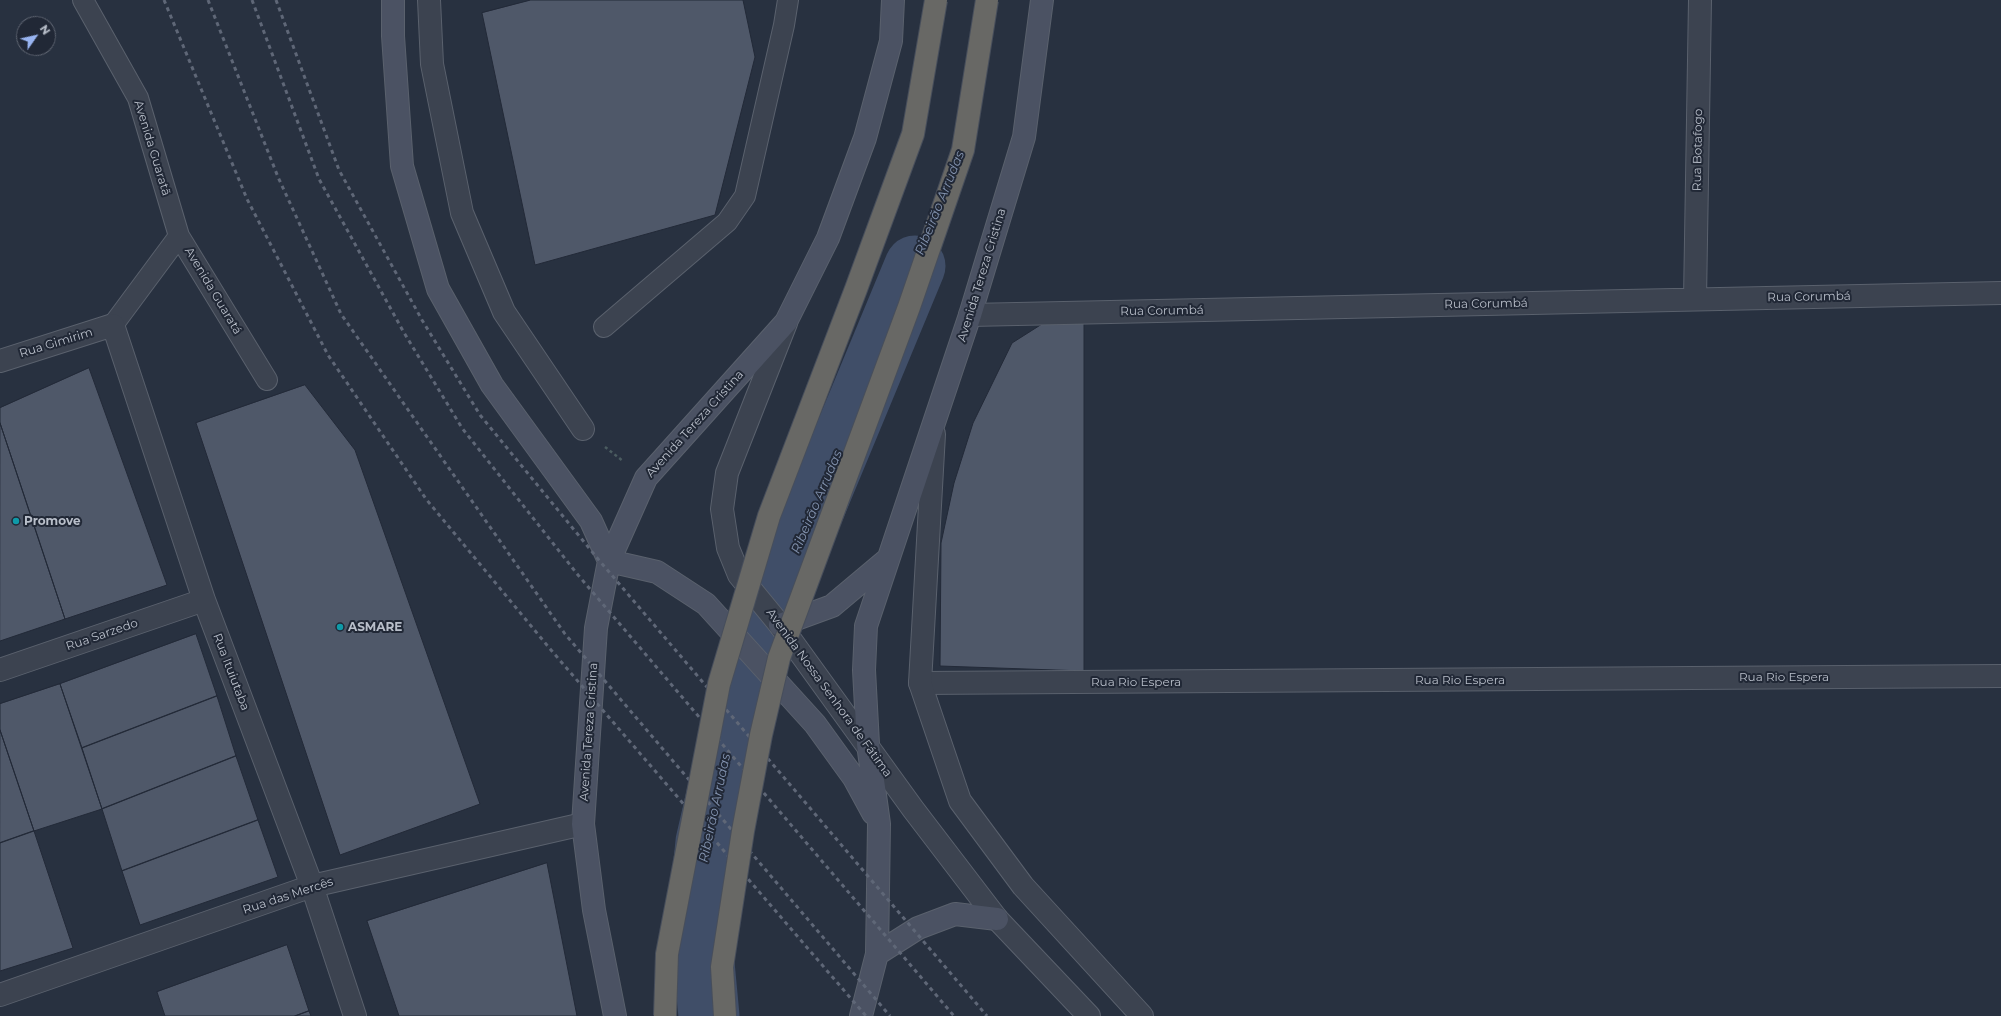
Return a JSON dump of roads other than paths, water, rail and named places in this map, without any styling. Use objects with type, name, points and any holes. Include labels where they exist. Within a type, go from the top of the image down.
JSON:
[{"type":"highway","points":[[665,1016],[667,954],[719,684],[768,516],[856,289],[913,134],[936,0]]},
{"type":"highway","points":[[725,1016],[723,960],[760,735],[779,658],[909,308],[962,150],[987,0]]},
{"type":"main road","points":[[392,0],[402,166],[438,289],[492,386],[591,521],[609,561],[657,572],[706,604],[815,724],[854,778],[879,824]]},
{"type":"main road","name":"Avenida Tereza Cristina","points":[[615,1016],[594,910],[583,824],[596,628],[609,561],[646,478],[786,322],[828,238],[865,138],[891,42],[893,0]]},
{"type":"main road","name":"Avenida Tereza Cristina","points":[[861,1016],[877,954],[879,824],[868,744],[864,670],[866,626],[970,315],[1024,137],[1042,0]]},
{"type":"main road","points":[[780,625],[832,606],[888,559]]},
{"type":"main road","points":[[877,954],[918,928],[955,914],[997,919]]},
{"type":"street","points":[[429,0],[432,64],[462,212],[504,312],[583,429]]},
{"type":"street","name":"Rua Botafogo","points":[[1695,300],[1700,0]]},
{"type":"street","name":"Rua Corumbá","points":[[970,315],[2001,293]]},
{"type":"street","name":"Avenida Nossa Senhora de Fátima","points":[[786,322],[727,473],[722,509],[728,548],[739,575],[780,625],[914,809],[997,919],[1089,1016]]},
{"type":"street","name":"Rua Gimirim","points":[[0,361],[113,325]]},
{"type":"street","name":"Rua Ituiutaba","points":[[113,325],[204,600],[312,886],[356,1016]]},
{"type":"street","points":[[935,420],[920,683],[960,801],[1023,886],[1142,1016]]},
{"type":"street","name":"Rua Sarzedo","points":[[0,670],[204,600]]},
{"type":"street","name":"Rua Rio Espera","points":[[920,683],[2001,676]]},
{"type":"street","name":"Rua das Mercês","points":[[0,995],[312,886],[583,824]]},
{"type":"lane","name":"Avenida Guaratã","points":[[84,0],[138,98],[179,236]]},
{"type":"lane","points":[[604,327],[726,222],[745,196],[784,25],[788,0]]},
{"type":"lane","name":"Avenida Guaratá","points":[[113,325],[179,236],[267,380]]},
{"type":"waterway","name":"Ribeirão Arrudas","points":[[709,1016],[699,910],[706,842],[744,678],[915,266]]},
{"type":"railway","points":[[164,0],[247,199],[328,355],[426,499],[551,650],[866,1016]]},
{"type":"railway","points":[[208,0],[278,177],[341,314],[565,634],[890,1016]]},
{"type":"railway","points":[[252,0],[319,179],[403,331],[462,428],[578,575],[954,1016]]},
{"type":"railway","points":[[276,0],[339,170],[422,320],[480,415],[598,559],[987,1016]]},
{"type":"place","name":"Promove","points":[[16,521]]},
{"type":"place","name":"ASMARE","points":[[340,627]]}]
